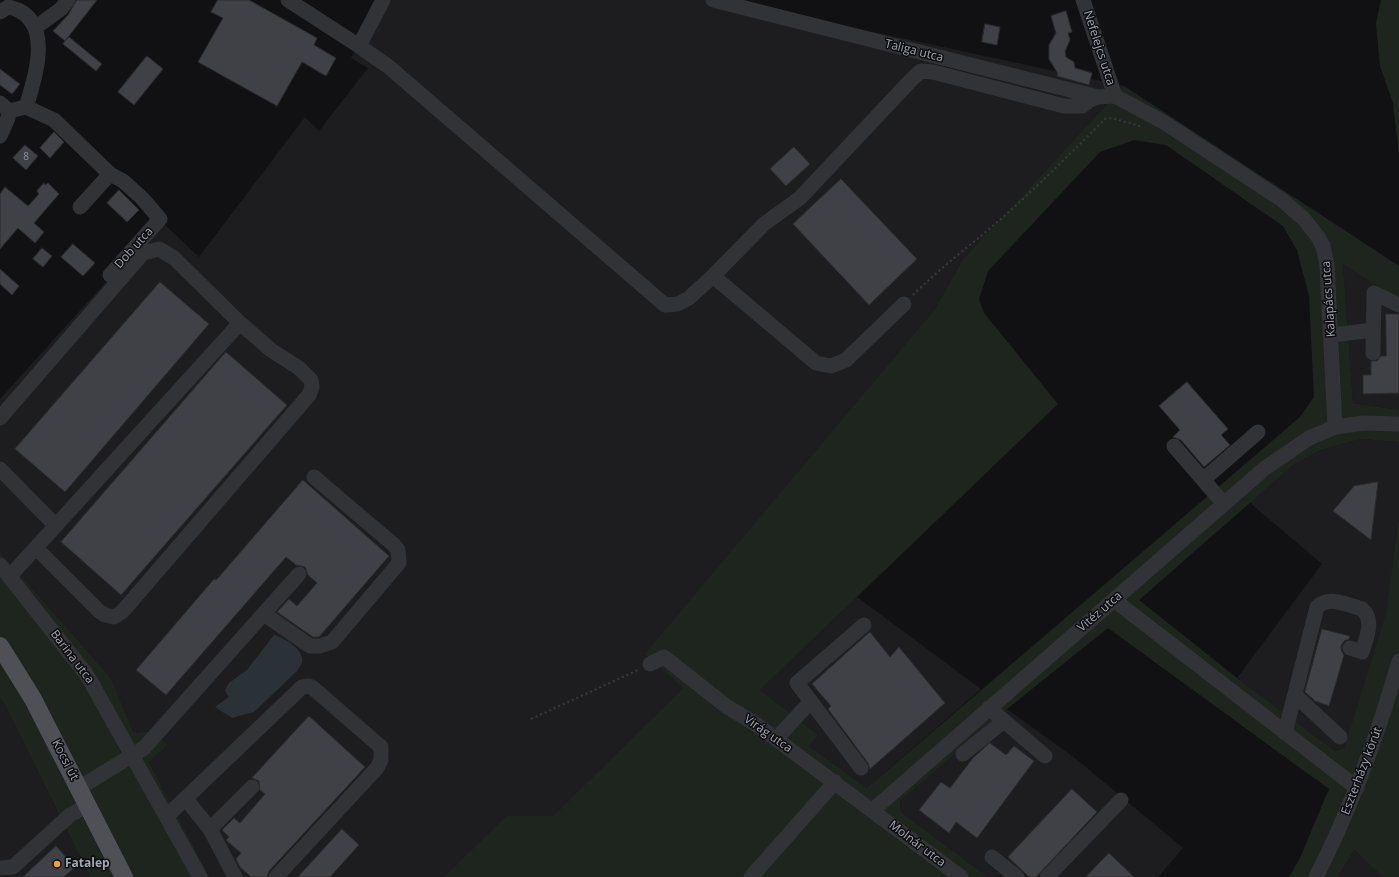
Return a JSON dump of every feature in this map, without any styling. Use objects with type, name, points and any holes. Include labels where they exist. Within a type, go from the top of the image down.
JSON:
[{"type":"main road","name":"Kocsi út","points":[[0,646],[22,680],[124,877]]},
{"type":"street","points":[[36,27],[61,9],[68,0]]},
{"type":"street","points":[[288,0],[359,46],[388,67],[665,305],[678,304],[689,298],[764,224],[800,198],[921,71],[933,72],[1064,106],[1082,106],[1090,100],[1098,97]]},
{"type":"street","points":[[359,46],[383,0]]},
{"type":"street","name":"Taliga utca","points":[[713,0],[1098,97],[1115,96]]},
{"type":"street","name":"Nefelejcs utca","points":[[1084,0],[1115,96]]},
{"type":"street","points":[[0,136],[8,118],[5,107],[26,107],[37,58],[38,38],[36,27],[27,16],[16,9],[4,7]]},
{"type":"street","name":"Kalapács utca","points":[[1115,96],[1165,123],[1282,200],[1312,228],[1323,246],[1327,266],[1336,427]]},
{"type":"street","name":"Dob utca","points":[[26,107],[46,115],[64,127],[110,174],[123,181],[142,198],[160,219],[110,275]]},
{"type":"street","points":[[80,207],[110,174]]},
{"type":"street","points":[[0,418],[143,253],[159,249],[174,258],[240,323],[271,350],[300,368],[311,380],[312,388],[309,396],[122,612],[114,617],[102,613],[36,548]]},
{"type":"street","points":[[713,276],[816,363],[831,366],[846,360],[904,304]]},
{"type":"street","points":[[1373,354],[1374,293],[1399,305]]},
{"type":"street","points":[[5,571],[36,548],[240,323]]},
{"type":"street","points":[[1332,335],[1373,330]]},
{"type":"street","points":[[1336,427],[1364,424],[1399,424]]},
{"type":"street","name":"Vitéz utca","points":[[874,810],[989,708],[1282,455],[1309,438],[1336,427]]},
{"type":"street","points":[[1203,480],[1258,432]]},
{"type":"street","points":[[1174,446],[1224,504]]},
{"type":"street","points":[[0,470],[56,526]]},
{"type":"street","points":[[264,614],[310,646],[326,645],[332,642],[399,563],[398,550],[394,545],[314,477]]},
{"type":"street","name":"Barina utca","points":[[5,571],[87,675],[200,877]]},
{"type":"street","points":[[79,788],[144,748],[299,574]]},
{"type":"street","points":[[1114,600],[1357,788]]},
{"type":"street","points":[[1285,733],[1317,607],[1321,603],[1336,601],[1362,609],[1366,612],[1369,623],[1362,652],[1350,648]]},
{"type":"street","points":[[861,768],[797,683],[864,625]]},
{"type":"street","name":"Virág utca","points":[[650,664],[664,658],[726,706],[776,738],[874,810]]},
{"type":"street","name":"Eszterházy körút","points":[[1316,877],[1357,788],[1378,729],[1399,661]]},
{"type":"street","points":[[167,816],[302,687],[309,686],[313,688],[381,747],[381,760],[377,768],[276,877]]},
{"type":"street","points":[[1295,695],[1340,737]]},
{"type":"street","points":[[776,738],[811,701]]},
{"type":"street","points":[[989,708],[1045,756]]},
{"type":"street","points":[[963,754],[1004,722]]},
{"type":"street","points":[[756,875],[836,782]]},
{"type":"street","points":[[210,829],[252,787]]},
{"type":"street","points":[[186,798],[210,829],[235,877]]},
{"type":"street","points":[[1047,877],[1121,800]]},
{"type":"street","points":[[2,871],[12,867],[22,859],[70,815],[88,805]]},
{"type":"street","name":"Molnár utca","points":[[874,810],[961,877]]},
{"type":"street","points":[[992,857],[1017,877]]},
{"type":"path","points":[[904,304],[934,274],[993,225],[1040,183],[1105,119],[1112,118],[1142,127],[1151,127],[1165,123]]},
{"type":"path","points":[[532,719],[650,664]]},
{"type":"shaded area","points":[[386,0],[725,0],[1124,86],[963,259],[935,309],[646,654],[683,688],[553,816],[506,816],[444,877],[210,877],[149,762],[168,745],[154,731],[134,733],[111,678],[0,552],[0,399],[161,221],[199,257],[305,117],[319,131],[368,68],[351,58]]},
{"type":"shaded area","points":[[1381,0],[1399,0],[1399,154],[1393,103],[1380,66],[1376,24]]},
{"type":"shaded area","points":[[1124,86],[1399,266],[1399,299],[1343,264],[1353,403],[1399,410],[1399,442],[1361,439],[1321,450],[1293,465],[1139,600],[1237,678],[1335,751],[1344,748],[1386,614],[1399,517],[1399,877],[1383,877],[1354,850],[1338,877],[1289,877],[1300,858],[1329,789],[1108,628],[1007,709],[900,801],[901,812],[988,877],[444,877],[506,816],[553,816],[683,688],[645,654],[935,309],[963,259]],"holes":[[[1134,140],[1166,145],[1283,226],[1297,250],[1309,296],[1314,397],[1300,417],[867,788],[809,746],[818,735],[760,690],[1058,404],[984,313],[979,299],[988,271],[1100,152]]]},
{"type":"shaded area","points":[[1343,263],[1399,299],[1399,410],[1353,403]]},
{"type":"shaded area","points":[[1361,439],[1399,442],[1399,517],[1387,614],[1344,748],[1335,751],[1237,678],[1322,564],[1249,502],[1293,465],[1321,450]]},
{"type":"shaded area","points":[[0,552],[111,678],[134,733],[154,731],[168,745],[149,762],[210,877],[90,877],[5,705],[0,698]]},
{"type":"shaded area","points":[[857,597],[981,689],[867,788],[809,746],[817,735],[760,690]]},
{"type":"shaded area","points":[[274,635],[288,641],[300,653],[302,663],[297,671],[254,712],[232,718],[215,707],[229,697],[225,690],[229,683],[247,670]]},
{"type":"shaded area","points":[[0,698],[5,705],[90,877],[0,877]]},
{"type":"shaded area","points":[[1007,709],[1076,759],[1183,848],[1158,877],[988,877],[901,812],[900,801]]},
{"type":"shaded area","points":[[1354,850],[1383,877],[1338,877]]},
{"type":"building","points":[[77,0],[97,0],[65,41],[53,31],[68,15]]},
{"type":"building","points":[[218,0],[249,0],[317,38],[314,45],[336,58],[326,76],[302,62],[277,106],[198,62],[223,18],[211,12]]},
{"type":"building","points":[[1066,11],[1072,32],[1068,33],[1070,40],[1065,51],[1066,57],[1074,62],[1075,68],[1092,73],[1089,85],[1057,76],[1058,74],[1049,59],[1049,45],[1056,33],[1051,16]]},
{"type":"building","points":[[985,24],[1000,27],[997,45],[982,42]]},
{"type":"building","points":[[69,37],[102,64],[96,71],[63,44]]},
{"type":"building","points":[[147,56],[163,69],[134,105],[118,92]]},
{"type":"building","points":[[0,69],[20,84],[12,94],[0,85]]},
{"type":"building","points":[[54,132],[64,142],[50,158],[40,148]]},
{"type":"building","points":[[25,145],[38,156],[26,170],[13,158]]},
{"type":"building","points":[[794,147],[810,164],[786,186],[770,169]]},
{"type":"building","points":[[841,179],[917,259],[869,305],[793,224]]},
{"type":"building","points":[[44,183],[45,185],[48,183],[59,194],[34,223],[44,232],[35,243],[18,228],[0,249],[0,194],[5,187],[28,206],[39,194],[37,191]]},
{"type":"building","points":[[119,190],[139,210],[127,222],[107,203]]},
{"type":"building","points":[[73,244],[95,263],[83,276],[61,257]]},
{"type":"building","points":[[42,248],[52,256],[43,267],[33,259]]},
{"type":"building","points":[[0,269],[19,286],[12,295],[0,284]]},
{"type":"building","points":[[160,282],[209,324],[65,492],[15,449]]},
{"type":"building","points":[[1386,314],[1399,314],[1399,393],[1363,394],[1363,375],[1371,375],[1371,361],[1377,361],[1381,356],[1386,356]]},
{"type":"building","points":[[226,352],[287,405],[121,595],[61,542]]},
{"type":"building","points":[[1187,382],[1228,429],[1221,435],[1230,445],[1204,467],[1181,440],[1173,437],[1180,430],[1159,406]]},
{"type":"building","points":[[303,480],[389,556],[319,637],[313,637],[277,612],[289,599],[297,606],[317,583],[308,575],[305,567],[296,565],[286,557],[166,695],[136,670],[214,579],[216,580]]},
{"type":"building","points":[[1378,482],[1371,540],[1333,511],[1354,486]]},
{"type":"building","points":[[1322,629],[1350,636],[1349,639],[1344,641],[1341,646],[1341,650],[1344,655],[1329,706],[1315,701],[1305,692]]},
{"type":"building","points":[[870,632],[890,657],[899,647],[945,703],[870,769],[868,763],[828,709],[831,706],[812,684]]},
{"type":"building","points":[[309,716],[365,767],[269,871],[267,877],[251,877],[240,867],[236,859],[241,853],[226,840],[229,837],[222,830],[234,818],[240,823],[265,794],[260,790],[259,781],[252,778]]},
{"type":"building","points":[[990,743],[1006,755],[1014,746],[1034,761],[977,838],[956,822],[949,833],[919,810],[941,782],[950,788],[973,758]]},
{"type":"building","points":[[1072,789],[1097,812],[1036,877],[1029,877],[1008,857]]},
{"type":"building","points":[[342,829],[359,845],[330,877],[298,877]]},
{"type":"building","points":[[56,846],[75,867],[64,877],[23,877]]},
{"type":"building","points":[[1109,853],[1134,877],[1086,877]]},
{"type":"place","name":"Fatalep","points":[[57,864]]}]
